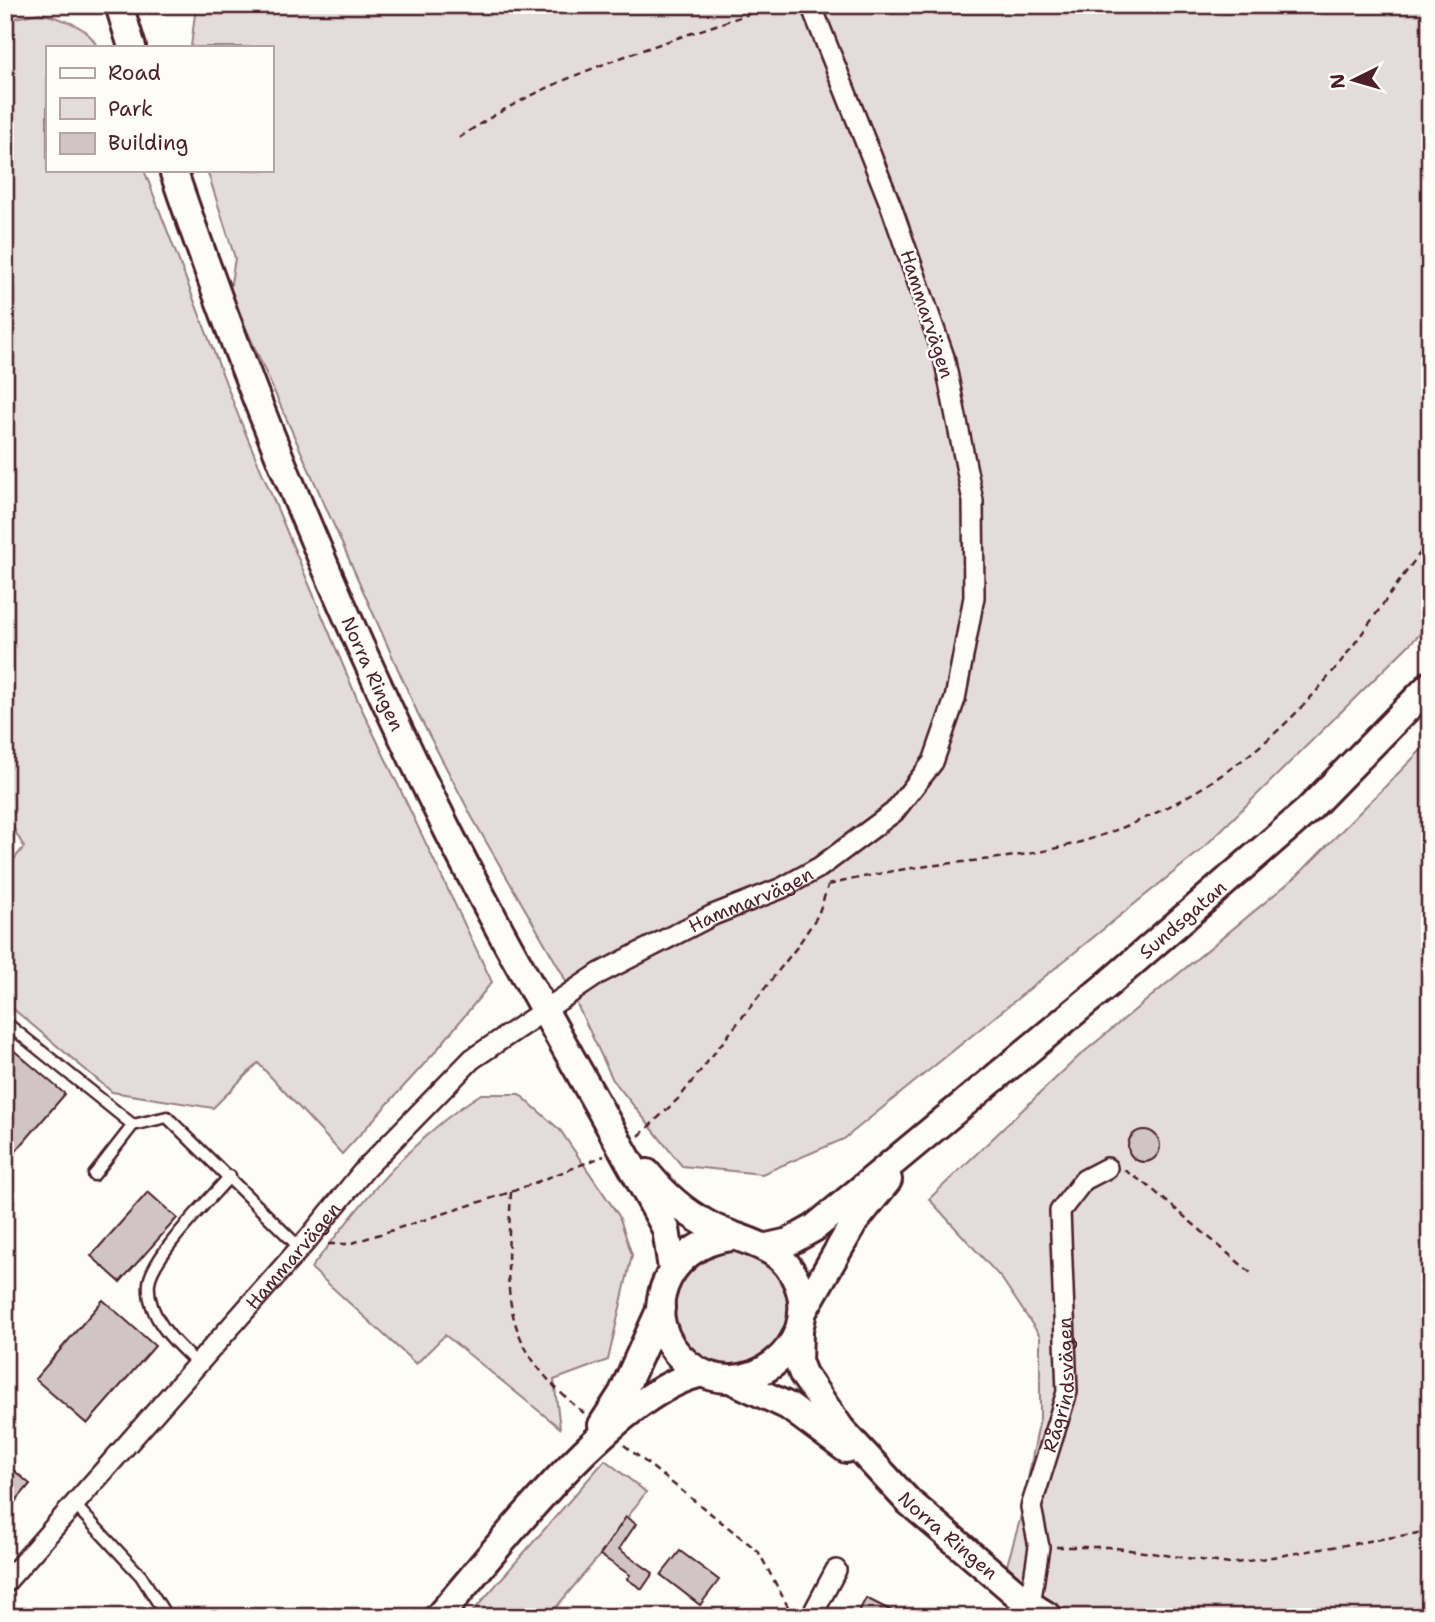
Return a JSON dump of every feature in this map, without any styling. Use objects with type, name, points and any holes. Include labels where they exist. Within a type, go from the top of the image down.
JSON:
[{"type":"main road","points":[[119,5],[132,46]]},
{"type":"main road","name":"Norra Ringen","points":[[174,172],[267,432],[338,599],[443,822],[543,1009],[624,1148],[666,1228],[672,1269]]},
{"type":"main road","name":"Sundsgatan","points":[[767,1247],[789,1242],[814,1228],[870,1178],[923,1140],[1308,810],[1430,685]]},
{"type":"main road","name":"Sundsgatan","points":[[800,1322],[855,1221],[923,1140]]},
{"type":"main road","name":"Norra Ringen","points":[[624,1148],[671,1200],[731,1237]]},
{"type":"main road","points":[[581,1456],[622,1394],[661,1308],[666,1281],[672,1269],[698,1246],[731,1237],[767,1247],[790,1268],[802,1298],[800,1322],[784,1356],[772,1366],[752,1376],[730,1379],[702,1373],[672,1347],[662,1322],[661,1308]]},
{"type":"main road","name":"Norra Ringen","points":[[800,1322],[798,1361],[812,1391],[881,1475]]},
{"type":"main road","points":[[438,1617],[609,1428],[674,1381],[702,1373]]},
{"type":"main road","name":"Norra Ringen","points":[[730,1379],[788,1406],[881,1475],[1034,1613]]},
{"type":"street","name":"Hammarvägen","points":[[5,1583],[304,1243],[365,1169],[472,1059],[600,973],[679,933],[792,883],[820,867],[894,812],[933,762],[955,699],[974,597],[973,501],[944,357],[891,206],[811,5]]},
{"type":"street","name":"Rågrindsvägen","points":[[1034,1613],[1039,1547],[1031,1507],[1067,1392],[1060,1210],[1083,1180],[1107,1168]]},
{"type":"street","points":[[811,1617],[836,1570]]},
{"type":"lane","points":[[5,836],[5,842]]},
{"type":"lane","points":[[5,1022],[133,1125]]},
{"type":"lane","points":[[93,1175],[133,1125],[167,1117],[304,1243]]},
{"type":"lane","points":[[197,1363],[172,1341],[165,1330],[153,1308],[149,1282],[164,1252],[230,1176]]},
{"type":"lane","points":[[73,1504],[141,1576],[167,1617]]},
{"type":"path","points":[[458,138],[489,117],[582,74],[774,5]]},
{"type":"path","points":[[304,1243],[349,1244],[511,1192],[624,1148],[680,1097],[781,968],[818,915],[828,885],[906,869],[1009,857],[1077,843],[1136,822],[1202,788],[1245,758],[1300,709],[1340,663],[1430,540]]},
{"type":"path","points":[[1107,1168],[1122,1169],[1146,1184],[1251,1273]]},
{"type":"path","points":[[511,1192],[507,1267],[508,1300],[514,1324],[538,1370],[587,1415]]},
{"type":"path","points":[[619,1441],[758,1551],[794,1617]]},
{"type":"path","points":[[1039,1547],[1108,1547],[1230,1564],[1430,1531]]},
{"type":"green space","points":[[196,5],[1430,5],[1430,624],[1200,851],[844,1139],[762,1174],[682,1166],[613,1080],[562,973],[473,819],[418,714],[230,289],[235,258],[208,172],[273,172],[273,46],[191,46]]},
{"type":"green space","points":[[39,13],[64,20],[93,39],[96,46],[46,46],[46,172],[145,172],[240,420],[358,701],[492,982],[436,1051],[342,1154],[258,1063],[213,1108],[112,1092],[5,1002],[5,870],[24,847],[5,814],[5,20]]},
{"type":"green space","points":[[1430,741],[1430,1617],[1076,1617],[1033,1589],[1007,1565],[1020,1520],[1040,1418],[1040,1336],[1002,1279],[929,1199],[1078,1057],[1298,875]]},
{"type":"green space","points":[[481,1094],[519,1094],[560,1130],[619,1216],[632,1255],[608,1360],[554,1380],[560,1428],[445,1335],[416,1364],[311,1268],[368,1196],[410,1151],[456,1111]]},
{"type":"green space","points":[[728,1247],[775,1265],[791,1299],[791,1316],[787,1331],[778,1344],[766,1354],[736,1366],[720,1366],[704,1361],[684,1344],[677,1332],[672,1306],[678,1281],[685,1269],[699,1259]]},
{"type":"green space","points":[[605,1460],[646,1492],[600,1555],[548,1617],[468,1617]]},
{"type":"building","points":[[5,1043],[65,1094],[5,1164]]},
{"type":"building","points":[[1144,1130],[1155,1135],[1160,1146],[1155,1157],[1144,1162],[1133,1157],[1128,1146],[1133,1135]]},
{"type":"building","points":[[148,1192],[177,1218],[120,1282],[91,1256]]},
{"type":"building","points":[[103,1300],[155,1346],[87,1424],[35,1379]]},
{"type":"building","points":[[5,1463],[30,1484],[5,1514]]},
{"type":"building","points":[[626,1517],[636,1524],[619,1549],[653,1573],[642,1589],[627,1579],[630,1575],[600,1555]]},
{"type":"building","points":[[680,1551],[719,1580],[700,1605],[661,1575]]},
{"type":"building","points":[[866,1598],[904,1617],[856,1617]]}]
